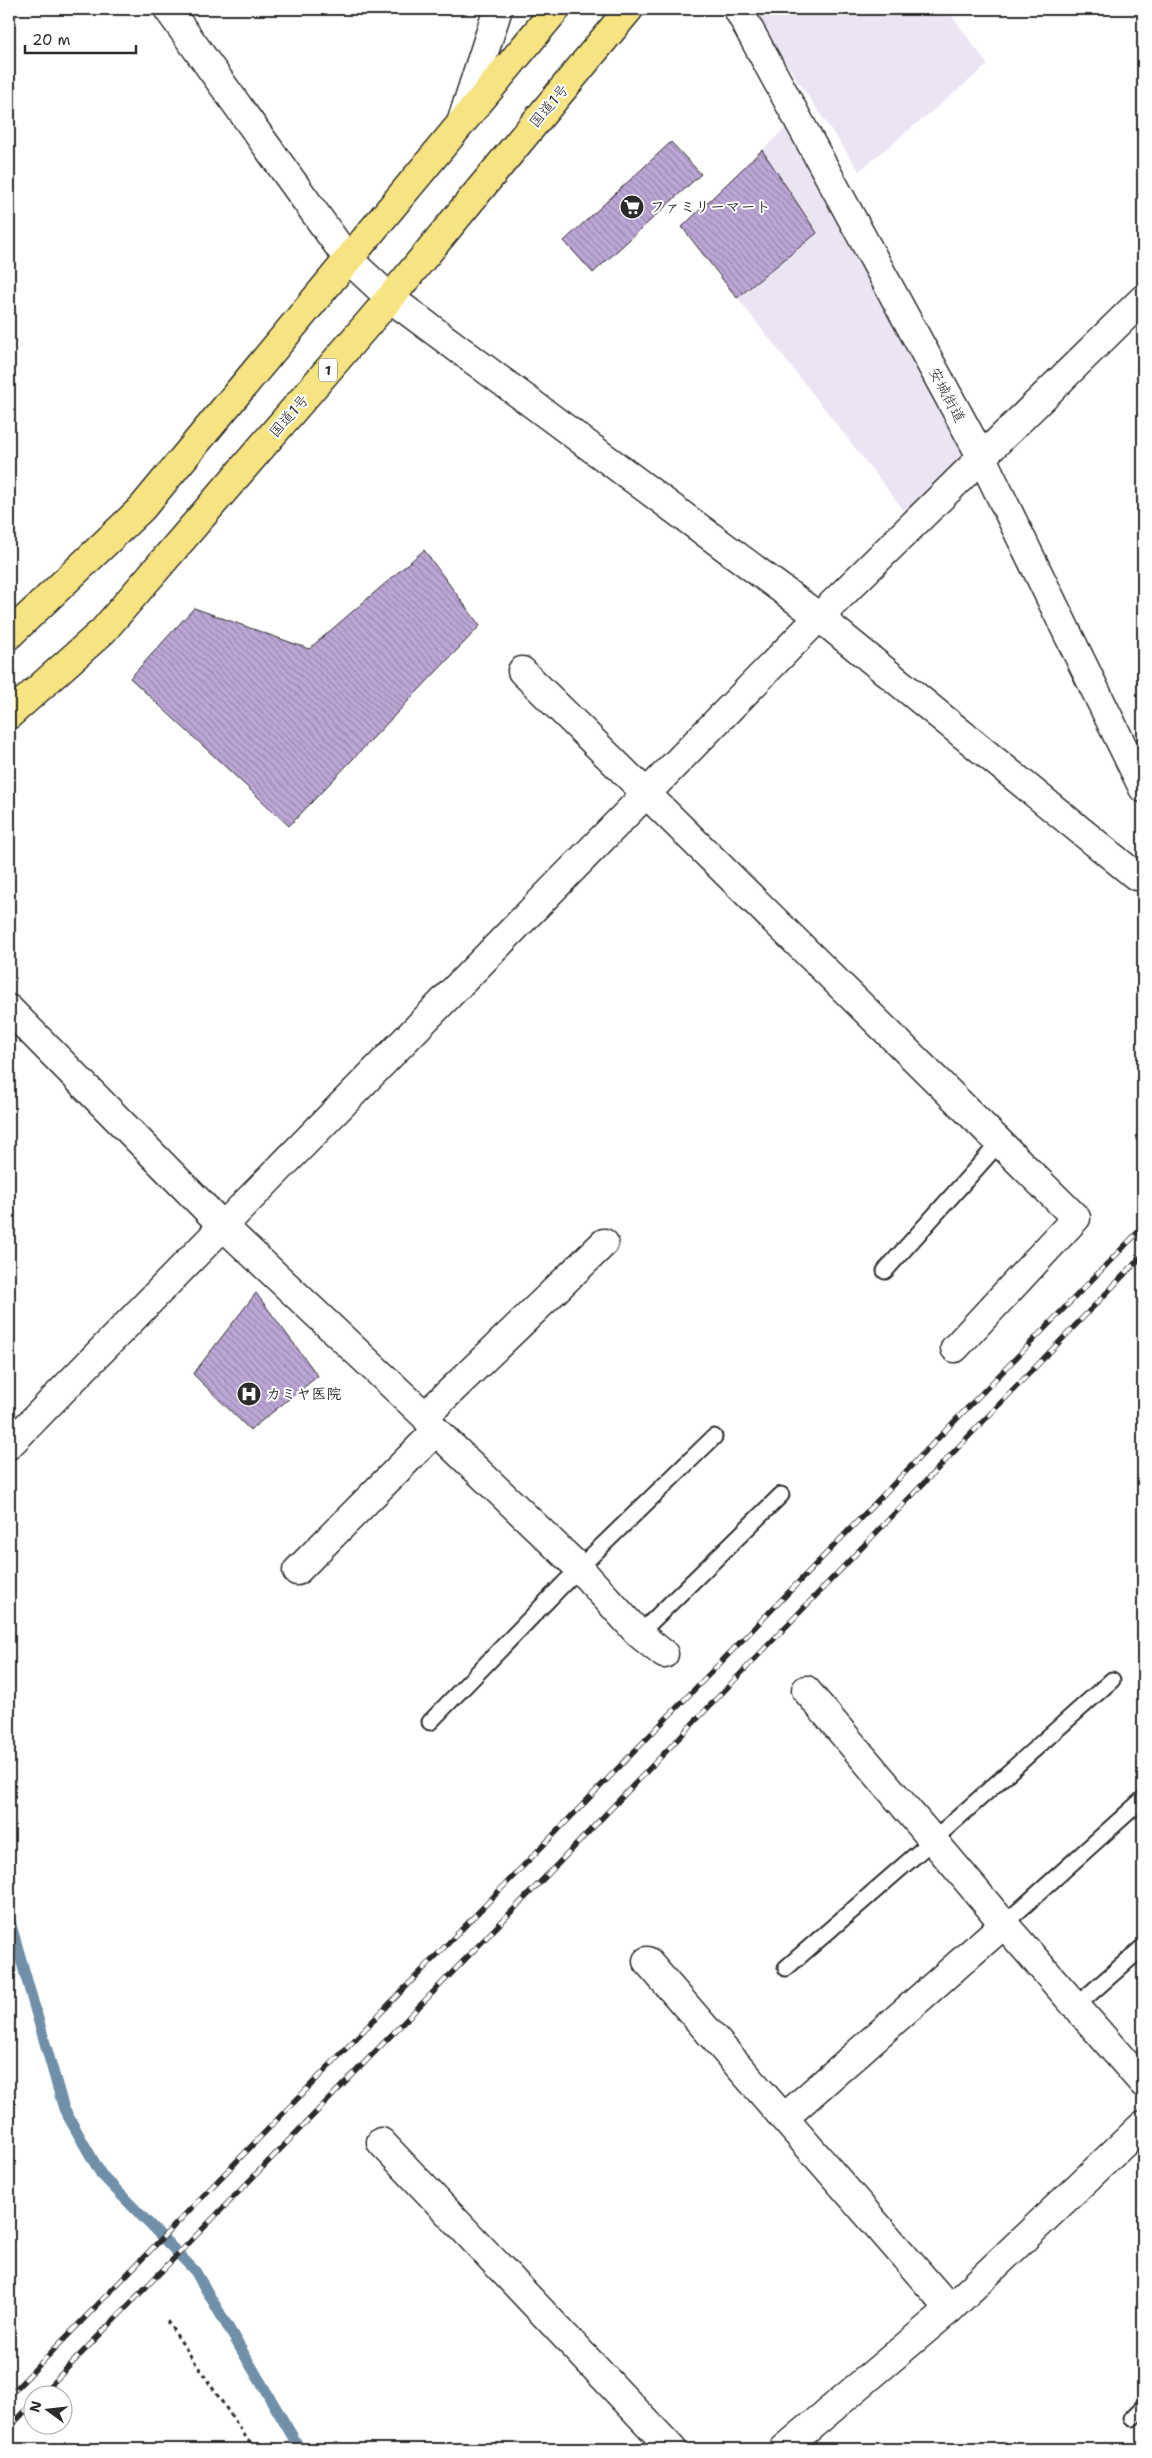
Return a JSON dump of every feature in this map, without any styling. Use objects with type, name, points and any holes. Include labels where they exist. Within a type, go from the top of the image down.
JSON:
[{"type":"highway","points":[[9,635],[142,508],[556,9]]},
{"type":"highway","name":"国道1号","points":[[9,715],[103,631],[390,298],[629,9]]},
{"type":"street","points":[[168,9],[348,259],[390,298],[819,617],[1136,876],[1143,876]]},
{"type":"street","points":[[461,123],[498,9]]},
{"type":"street","name":"安城街道","points":[[738,9],[981,456],[1136,755],[1143,788]]},
{"type":"street","points":[[9,1445],[222,1225],[648,794],[819,617],[1143,299]]},
{"type":"street","points":[[522,671],[1076,1218],[955,1348]]},
{"type":"street","points":[[9,1009],[222,1225],[430,1423],[578,1568],[639,1634],[664,1654]]},
{"type":"street","points":[[297,1571],[430,1423],[604,1243]]},
{"type":"street","points":[[806,1690],[1004,1924],[1143,2083]]},
{"type":"street","points":[[784,2118],[1004,1924]]},
{"type":"street","points":[[647,1961],[950,2308]]},
{"type":"street","points":[[784,2449],[950,2308],[1143,2125]]},
{"type":"street","points":[[381,2142],[672,2449]]},
{"type":"lane","points":[[885,1271],[999,1143]]},
{"type":"lane","points":[[430,1722],[578,1568],[714,1437]]},
{"type":"lane","points":[[639,1634],[781,1495]]},
{"type":"lane","points":[[786,1968],[1112,1680]]},
{"type":"lane","points":[[1004,1924],[1143,1799]]},
{"type":"lane","points":[[1076,2006],[1143,1947]]},
{"type":"lane","points":[[1132,2418],[1143,2407]]},
{"type":"path","points":[[167,2321],[254,2449]]},
{"type":"shaded area","points":[[749,9],[947,9],[988,65],[859,171]]},
{"type":"shaded area","points":[[797,117],[981,456],[913,522],[682,227]]},
{"type":"building","points":[[671,142],[701,174],[593,273],[564,241]]},
{"type":"building","points":[[762,150],[817,233],[737,298],[682,227]]},
{"type":"building","points":[[424,550],[480,626],[289,826],[130,678],[194,608],[309,649]]},
{"type":"building","points":[[256,1293],[318,1376],[250,1430],[193,1374]]},
{"type":"waterway","points":[[9,1918],[64,2109],[101,2174],[195,2271],[300,2449]]},
{"type":"railway","points":[[9,2396],[1143,1227]]},
{"type":"railway","points":[[50,2386],[551,1871],[1143,1255]]},
{"type":"railway","points":[[9,2428],[22,2414]]},
{"type":"place","name":"ファミリーマート","points":[[632,207]]},
{"type":"place","name":"カミヤ医院","points":[[249,1394]]}]
